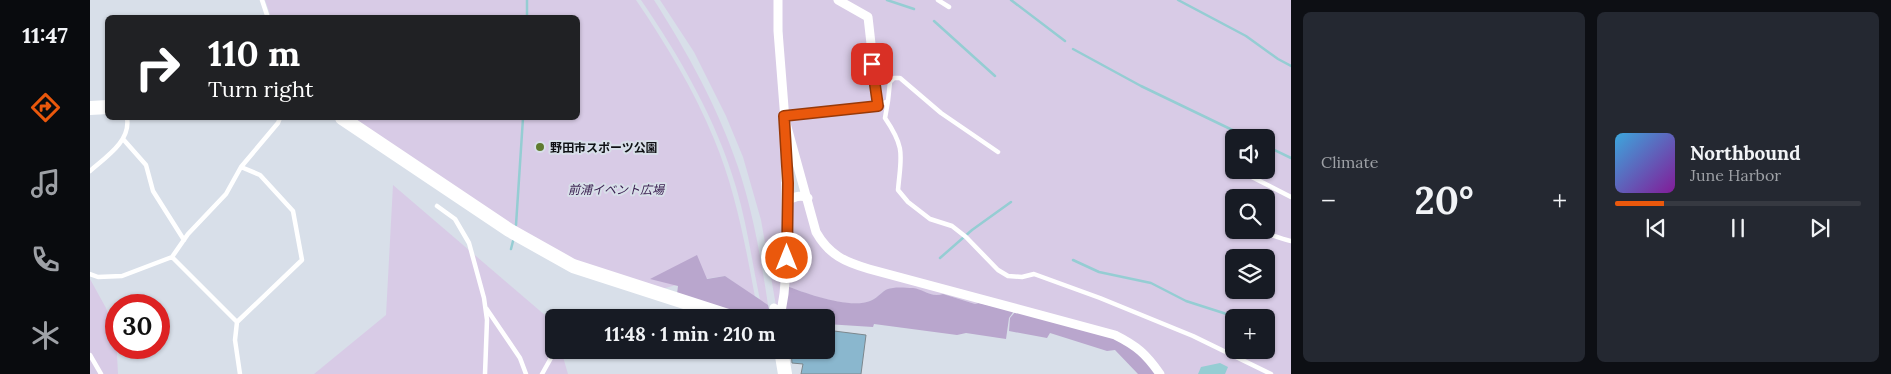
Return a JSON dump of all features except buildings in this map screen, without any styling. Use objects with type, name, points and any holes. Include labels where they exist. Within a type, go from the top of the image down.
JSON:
[{"type":"street","points":[[778,0],[778,31],[788,202],[786,278],[781,309]]},
{"type":"street","points":[[784,116],[878,106],[868,17],[838,0]]},
{"type":"street","points":[[90,108],[105,107]]},
{"type":"street","points":[[784,116],[808,198],[813,223],[821,241],[831,253],[845,262],[1115,335],[1143,351],[1160,374]]},
{"type":"street","points":[[345,120],[509,230],[573,266],[706,309]]},
{"type":"street","points":[[788,202],[792,198],[802,196],[808,198]]},
{"type":"street","points":[[782,359],[785,374]]},
{"type":"lane","points":[[262,0],[267,15]]},
{"type":"lane","points":[[938,0],[949,7]]},
{"type":"lane","points":[[998,152],[941,113],[900,78],[894,78],[890,82],[885,118],[897,136],[902,151],[898,190],[908,202],[930,219],[952,226],[998,270],[1008,276],[1022,277],[1034,274],[1100,298],[1193,336],[1271,374]]},
{"type":"lane","points":[[878,106],[888,100]]},
{"type":"lane","points":[[90,171],[114,151],[123,139],[129,127],[128,120]]},
{"type":"lane","points":[[90,274],[98,277],[122,276],[172,257],[184,240],[226,194],[241,167],[279,120]]},
{"type":"lane","points":[[123,139],[146,165],[153,191],[184,240]]},
{"type":"lane","points":[[240,374],[235,340],[237,322],[302,260],[293,210],[260,175],[241,167]]},
{"type":"lane","points":[[1256,179],[1291,197]]},
{"type":"lane","points":[[437,206],[452,216],[464,231],[469,243],[485,304],[487,320],[485,374]]},
{"type":"lane","points":[[1275,237],[1291,241]]},
{"type":"lane","points":[[172,257],[237,322]]},
{"type":"lane","points":[[485,304],[520,358],[526,374]]},
{"type":"lane","points":[[90,355],[100,374]]},
{"type":"lane","points":[[542,374],[550,359]]},
{"type":"green space","name":"野田市スポーツ公園","points":[[265,0],[636,0],[679,68],[698,103],[714,139],[734,197],[755,297],[725,276],[690,281],[662,289],[639,284],[568,257],[519,229],[354,120],[580,120],[580,15],[270,15]]},
{"type":"green space","points":[[641,0],[654,0],[690,60],[721,123],[738,167],[748,201],[768,305],[760,300],[740,201],[719,138],[696,90],[670,44]]},
{"type":"green space","points":[[660,0],[776,0],[785,162],[785,227],[779,309],[777,309],[761,220],[743,157],[726,116],[694,52]]},
{"type":"green space","points":[[781,0],[833,0],[866,18],[875,103],[786,113]]},
{"type":"green space","points":[[843,0],[1291,0],[1291,374],[1162,374],[1145,349],[846,259],[821,237],[787,121],[790,118],[880,109],[872,23]]},
{"type":"green space","points":[[393,185],[545,315],[545,359],[564,359],[568,374],[314,374],[386,315]]},
{"type":"green space","points":[[804,199],[823,249],[979,303],[975,304],[943,294],[935,295],[917,289],[890,288],[870,301],[851,304],[829,300],[787,286],[790,204]]},
{"type":"green space","points":[[90,279],[105,306],[105,359],[117,359],[118,374],[90,374]]},
{"type":"shaded area","points":[[697,255],[707,279],[725,276],[768,305],[769,309],[723,309],[677,294],[678,286],[650,279]]},
{"type":"shaded area","points":[[787,286],[828,299],[851,303],[870,301],[890,288],[913,288],[931,294],[943,294],[975,304],[979,303],[1014,311],[1009,318],[1006,339],[966,333],[957,335],[874,324],[873,327],[835,325],[835,309],[784,309]]},
{"type":"shaded area","points":[[1016,311],[1105,334],[1141,353],[1156,374],[1138,374],[1115,350],[1107,351],[1050,333],[1047,338],[1009,331],[1010,318]]},
{"type":"water","points":[[1220,363],[1228,367],[1225,374],[1198,374],[1201,367]]},
{"type":"waterway","points":[[527,0],[527,15]]},
{"type":"waterway","points":[[887,0],[914,9]]},
{"type":"waterway","points":[[1011,0],[1065,41]]},
{"type":"waterway","points":[[1178,0],[1246,36],[1291,66]]},
{"type":"waterway","points":[[934,21],[995,76]]},
{"type":"waterway","points":[[1073,49],[1141,86],[1230,129]]},
{"type":"waterway","points":[[516,225],[523,120]]},
{"type":"waterway","points":[[1275,150],[1291,158]]},
{"type":"waterway","points":[[940,258],[972,230],[1011,202]]},
{"type":"waterway","points":[[511,249],[513,241]]},
{"type":"waterway","points":[[1073,260],[1099,272],[1151,283],[1186,301],[1225,314]]},
{"type":"place","name":"野田市スポーツ公園","points":[[540,147]]},
{"type":"route","points":[[787,258],[788,183],[784,116],[878,106],[872,64]]},
{"type":"park label","name":"前浦イベント広場","points":[[616,189]]}]
